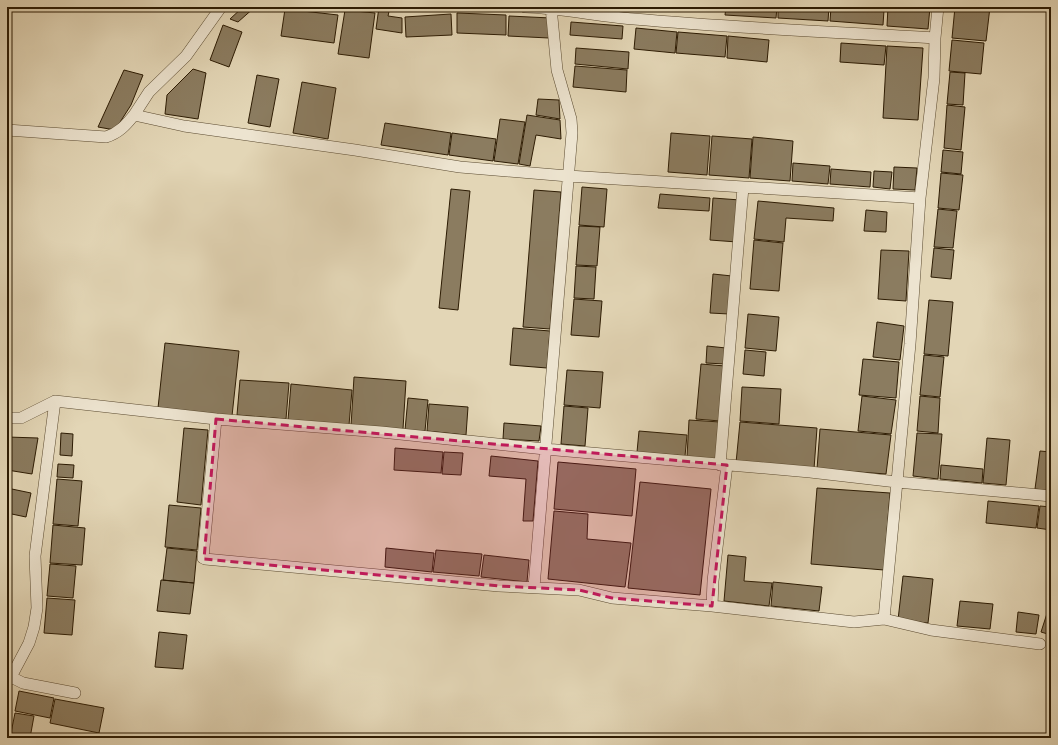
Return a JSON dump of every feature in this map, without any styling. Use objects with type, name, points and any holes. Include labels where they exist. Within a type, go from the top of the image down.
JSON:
[{"type":"street","points":[[7,130],[106,137],[115,134],[124,128],[150,92],[186,56],[221,7]]},
{"type":"street","points":[[525,7],[551,7],[633,19],[935,38]]},
{"type":"street","points":[[534,588],[572,133],[571,119],[557,70],[551,7]]},
{"type":"street","points":[[884,619],[910,344],[920,198],[934,78],[935,38],[938,7]]},
{"type":"street","points":[[134,115],[184,126],[355,150],[460,167],[568,176],[920,198]]},
{"type":"street","points":[[712,606],[743,187]]},
{"type":"street","points":[[7,418],[21,418],[55,401],[216,418],[810,472],[897,482],[1051,496]]},
{"type":"street","points":[[55,401],[35,556],[37,608],[34,626],[28,643],[9,679],[75,693]]},
{"type":"street","points":[[216,418],[203,550],[204,559],[498,586],[579,590],[612,598],[712,606],[854,622],[884,619],[931,630],[1040,644]]},
{"type":"highlighted area","points":[[216,419],[727,465],[712,606],[612,598],[579,590],[499,586],[204,559]]},
{"type":"building","points":[[243,7],[255,7],[238,22],[230,19]]},
{"type":"building","points":[[379,7],[390,7],[388,16],[402,18],[402,33],[376,29]]},
{"type":"building","points":[[726,7],[777,7],[776,18],[725,15]]},
{"type":"building","points":[[778,7],[829,7],[828,21],[778,18]]},
{"type":"building","points":[[831,7],[884,10],[883,25],[830,21]]},
{"type":"building","points":[[888,7],[930,7],[928,29],[887,26]]},
{"type":"building","points":[[955,7],[990,7],[986,41],[952,38]]},
{"type":"building","points":[[285,9],[338,15],[334,43],[281,36]]},
{"type":"building","points":[[345,10],[375,13],[369,58],[338,54]]},
{"type":"building","points":[[457,13],[506,15],[506,35],[457,33]]},
{"type":"building","points":[[451,14],[452,35],[406,37],[405,17]]},
{"type":"building","points":[[509,16],[551,18],[549,38],[508,36]]},
{"type":"building","points":[[571,22],[623,26],[622,39],[570,35]]},
{"type":"building","points":[[223,25],[242,32],[229,67],[210,60]]},
{"type":"building","points":[[636,28],[677,32],[675,53],[634,49]]},
{"type":"building","points":[[678,32],[727,36],[725,57],[676,53]]},
{"type":"building","points":[[728,36],[769,40],[767,62],[727,58]]},
{"type":"building","points":[[952,40],[984,43],[981,74],[949,71]]},
{"type":"building","points":[[841,43],[886,46],[884,65],[840,62]]},
{"type":"building","points":[[887,46],[923,48],[918,120],[883,118]]},
{"type":"building","points":[[576,48],[629,52],[628,69],[575,64]]},
{"type":"building","points":[[575,66],[627,70],[626,92],[573,87]]},
{"type":"building","points":[[193,69],[206,73],[198,119],[165,114],[167,95]]},
{"type":"building","points":[[124,70],[143,75],[131,105],[115,130],[98,127]]},
{"type":"building","points":[[950,72],[965,73],[963,105],[947,104]]},
{"type":"building","points":[[257,75],[279,79],[270,127],[248,123]]},
{"type":"building","points":[[302,82],[336,88],[328,139],[293,133]]},
{"type":"building","points":[[538,99],[559,100],[560,119],[536,115]]},
{"type":"building","points":[[947,105],[965,107],[961,150],[944,148]]},
{"type":"building","points":[[527,115],[560,120],[561,139],[536,135],[530,166],[519,164]]},
{"type":"building","points":[[500,119],[525,122],[518,164],[494,161]]},
{"type":"building","points":[[385,123],[451,133],[448,155],[381,145]]},
{"type":"building","points":[[452,133],[496,139],[493,161],[449,155]]},
{"type":"building","points":[[671,133],[710,136],[707,175],[668,172]]},
{"type":"building","points":[[712,136],[752,139],[749,178],[709,175]]},
{"type":"building","points":[[753,137],[793,141],[790,181],[750,178]]},
{"type":"building","points":[[943,150],[963,152],[961,174],[941,172]]},
{"type":"building","points":[[793,163],[830,166],[828,184],[792,181]]},
{"type":"building","points":[[894,167],[917,168],[915,190],[893,189]]},
{"type":"building","points":[[831,169],[871,172],[870,187],[830,184]]},
{"type":"building","points":[[874,171],[892,172],[890,189],[873,187]]},
{"type":"building","points":[[941,173],[963,175],[959,210],[938,208]]},
{"type":"building","points":[[582,187],[607,189],[604,227],[579,225]]},
{"type":"building","points":[[451,189],[470,191],[458,310],[439,308]]},
{"type":"building","points":[[534,190],[561,192],[550,329],[523,327]]},
{"type":"building","points":[[660,194],[710,198],[709,211],[658,208]]},
{"type":"building","points":[[713,198],[740,200],[737,242],[710,240]]},
{"type":"building","points":[[758,201],[834,208],[833,221],[786,218],[784,242],[754,239]]},
{"type":"building","points":[[938,209],[957,211],[953,248],[934,247]]},
{"type":"building","points":[[866,210],[887,212],[886,232],[864,231]]},
{"type":"building","points":[[579,226],[600,227],[597,266],[576,265]]},
{"type":"building","points":[[754,240],[783,243],[779,291],[750,289]]},
{"type":"building","points":[[934,248],[954,250],[951,279],[931,277]]},
{"type":"building","points":[[881,250],[909,251],[906,301],[878,299]]},
{"type":"building","points":[[576,266],[596,267],[594,299],[574,298]]},
{"type":"building","points":[[713,274],[732,276],[729,314],[710,313]]},
{"type":"building","points":[[574,299],[602,301],[599,337],[571,335]]},
{"type":"building","points":[[929,300],[953,302],[948,356],[924,354]]},
{"type":"building","points":[[748,314],[779,317],[776,351],[745,348]]},
{"type":"building","points":[[877,322],[904,326],[900,360],[873,357]]},
{"type":"building","points":[[513,328],[550,331],[547,368],[510,365]]},
{"type":"building","points":[[165,343],[239,351],[232,416],[158,408]]},
{"type":"building","points":[[707,346],[726,348],[725,364],[706,363]]},
{"type":"building","points":[[745,350],[766,352],[764,376],[743,374]]},
{"type":"building","points":[[924,355],[944,357],[940,397],[920,395]]},
{"type":"building","points":[[863,359],[899,362],[896,398],[859,395]]},
{"type":"building","points":[[701,364],[725,366],[720,421],[696,419]]},
{"type":"building","points":[[567,370],[603,372],[600,408],[564,405]]},
{"type":"building","points":[[354,377],[406,381],[403,429],[351,426]]},
{"type":"building","points":[[240,380],[289,383],[286,419],[237,415]]},
{"type":"building","points":[[291,384],[352,390],[349,425],[288,420]]},
{"type":"building","points":[[742,387],[781,389],[779,424],[740,421]]},
{"type":"building","points":[[862,396],[896,400],[891,434],[858,431]]},
{"type":"building","points":[[920,396],[940,398],[938,433],[917,431]]},
{"type":"building","points":[[408,398],[428,400],[425,431],[405,430]]},
{"type":"building","points":[[429,404],[468,407],[466,435],[427,431]]},
{"type":"building","points":[[564,406],[588,408],[585,446],[561,444]]},
{"type":"building","points":[[689,420],[720,422],[717,459],[687,457]]},
{"type":"building","points":[[740,422],[817,428],[814,469],[736,463]]},
{"type":"building","points":[[504,423],[541,426],[539,441],[503,439]]},
{"type":"building","points":[[184,428],[208,430],[201,505],[177,502]]},
{"type":"building","points":[[820,429],[891,435],[886,474],[817,469]]},
{"type":"building","points":[[639,431],[687,435],[685,456],[637,452]]},
{"type":"building","points":[[61,433],[73,434],[72,456],[60,455]]},
{"type":"building","points":[[917,433],[942,434],[938,479],[913,476]]},
{"type":"building","points":[[7,437],[38,438],[32,474],[7,470]]},
{"type":"building","points":[[987,438],[1010,440],[1006,485],[983,483]]},
{"type":"building","points":[[395,448],[443,452],[441,473],[394,470]]},
{"type":"building","points":[[1040,451],[1051,452],[1051,491],[1035,489]]},
{"type":"building","points":[[444,452],[463,453],[461,475],[442,474]]},
{"type":"building","points":[[491,456],[538,461],[533,521],[523,521],[526,479],[489,476]]},
{"type":"building","points":[[558,462],[636,469],[632,516],[554,509]]},
{"type":"building","points":[[58,464],[74,465],[73,478],[57,477]]},
{"type":"building","points":[[941,465],[983,469],[982,483],[940,479]]},
{"type":"building","points":[[57,479],[82,481],[78,526],[53,524]]},
{"type":"building","points":[[640,482],[711,489],[700,595],[628,588]]},
{"type":"building","points":[[7,488],[31,493],[26,517],[7,513]]},
{"type":"building","points":[[817,488],[890,493],[884,570],[811,564]]},
{"type":"building","points":[[988,501],[1039,506],[1036,528],[986,523]]},
{"type":"building","points":[[169,505],[201,508],[197,550],[165,547]]},
{"type":"building","points":[[1040,506],[1051,507],[1051,530],[1037,528]]},
{"type":"building","points":[[554,511],[588,514],[587,539],[631,543],[625,587],[548,579]]},
{"type":"building","points":[[53,525],[85,528],[82,565],[50,563]]},
{"type":"building","points":[[167,548],[197,551],[194,583],[163,580]]},
{"type":"building","points":[[386,548],[434,553],[432,572],[385,567]]},
{"type":"building","points":[[436,550],[482,554],[479,576],[433,572]]},
{"type":"building","points":[[484,555],[529,560],[527,582],[481,577]]},
{"type":"building","points":[[728,555],[746,557],[744,581],[772,583],[769,606],[724,601]]},
{"type":"building","points":[[50,564],[76,566],[73,598],[47,596]]},
{"type":"building","points":[[903,576],[933,579],[928,623],[898,620]]},
{"type":"building","points":[[161,580],[194,583],[190,614],[157,611]]},
{"type":"building","points":[[773,582],[822,587],[819,611],[771,606]]},
{"type":"building","points":[[47,598],[75,600],[72,635],[44,633]]},
{"type":"building","points":[[960,601],[993,604],[990,629],[957,626]]},
{"type":"building","points":[[1051,601],[1051,635],[1041,632]]},
{"type":"building","points":[[1018,612],[1039,615],[1036,634],[1016,632]]},
{"type":"building","points":[[159,632],[187,635],[183,669],[155,667]]},
{"type":"building","points":[[19,691],[54,698],[50,718],[15,711]]},
{"type":"building","points":[[55,699],[104,708],[99,733],[50,723]]},
{"type":"building","points":[[15,713],[34,716],[30,738],[10,738]]}]
